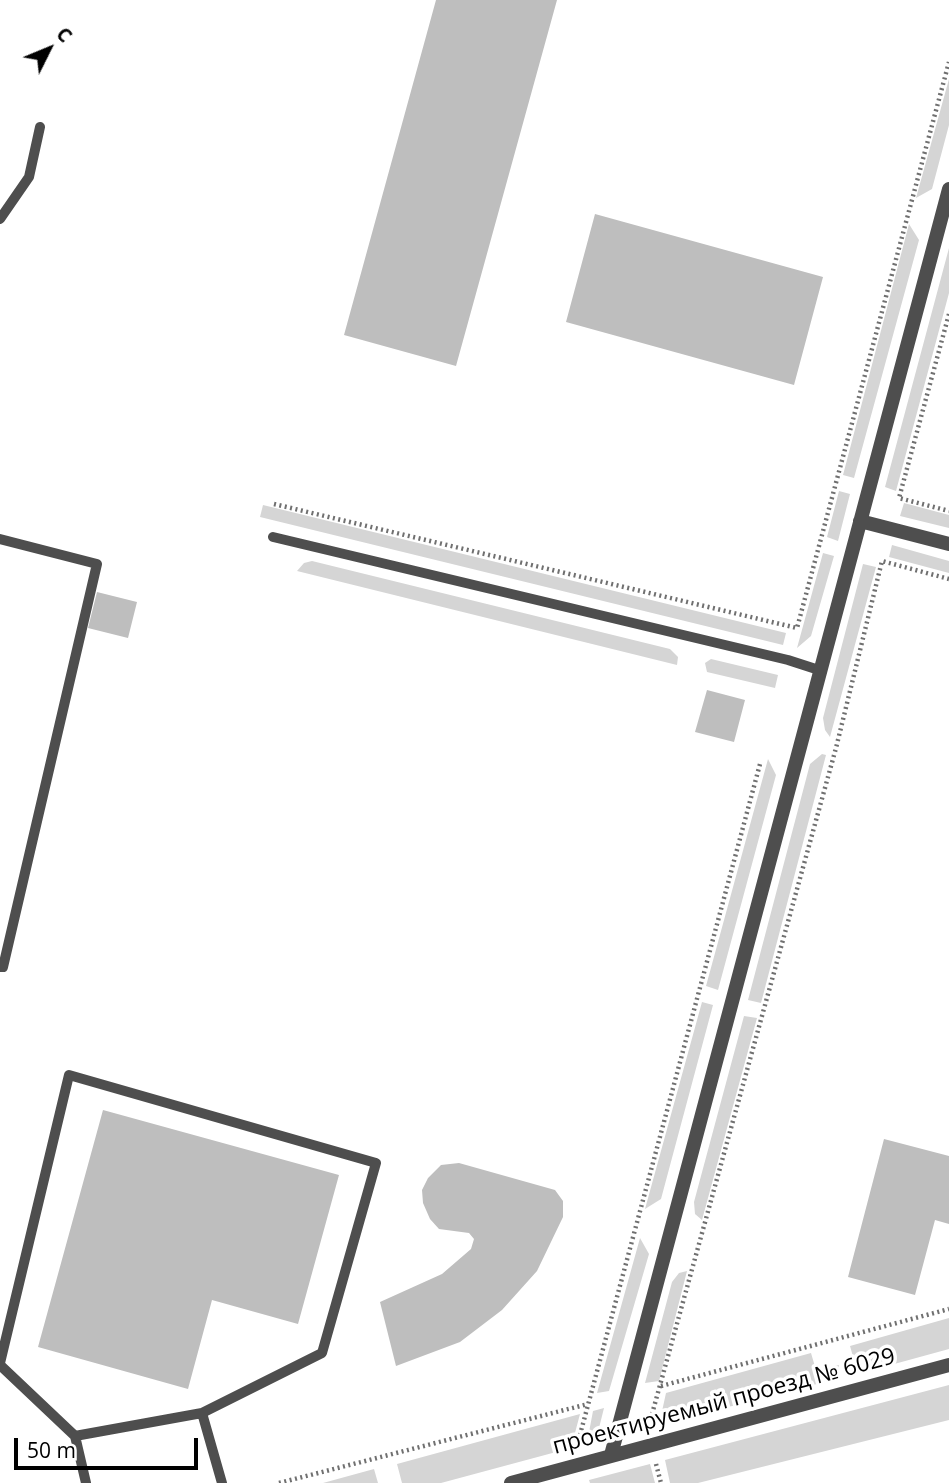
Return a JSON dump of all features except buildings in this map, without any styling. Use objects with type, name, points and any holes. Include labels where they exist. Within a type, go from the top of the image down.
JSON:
[{"type":"street","points":[[611,1455],[628,1382],[822,671],[949,189]]},
{"type":"street","points":[[860,521],[949,544]]},
{"type":"street","name":"проектируемый проезд № 6029","points":[[511,1483],[949,1365]]},
{"type":"lane","points":[[0,219],[29,177],[40,127]]},
{"type":"lane","points":[[273,537],[788,660],[822,671]]},
{"type":"lane","points":[[0,539],[97,564],[3,967],[0,967]]},
{"type":"lane","points":[[75,1436],[202,1413],[322,1353],[376,1163],[69,1075],[0,1364],[75,1436],[86,1483]]},
{"type":"lane","points":[[202,1413],[222,1483]]},
{"type":"path","points":[[274,504],[797,628],[949,62]]},
{"type":"path","points":[[949,314],[899,498],[949,511]]},
{"type":"path","points":[[649,1425],[836,748],[883,561],[949,579]]},
{"type":"path","points":[[577,1449],[760,764]]},
{"type":"path","points":[[661,1386],[949,1309]]},
{"type":"path","points":[[279,1483],[589,1404]]},
{"type":"path","points":[[655,1459],[661,1483]]},
{"type":"shaded area","points":[[949,79],[949,125],[932,189],[916,198]]},
{"type":"shaded area","points":[[909,224],[919,240],[854,478],[843,475]]},
{"type":"shaded area","points":[[949,248],[949,293],[896,491],[885,487]]},
{"type":"shaded area","points":[[839,491],[850,494],[838,541],[827,537]]},
{"type":"shaded area","points":[[904,503],[949,515],[949,528],[900,516]]},
{"type":"shaded area","points":[[263,505],[786,633],[783,645],[260,517]]},
{"type":"shaded area","points":[[892,545],[949,561],[949,573],[889,557]]},
{"type":"shaded area","points":[[823,553],[834,556],[811,636],[797,648]]},
{"type":"shaded area","points":[[312,561],[670,649],[678,657],[677,665],[297,571],[304,563]]},
{"type":"shaded area","points":[[863,564],[876,567],[830,737],[825,730],[823,718]]},
{"type":"shaded area","points":[[711,659],[778,675],[775,688],[707,672],[705,663]]},
{"type":"shaded area","points":[[822,754],[826,755],[761,1003],[748,1000],[810,764]]},
{"type":"shaded area","points":[[768,759],[776,775],[718,990],[706,986]]},
{"type":"shaded area","points":[[702,1002],[713,1005],[661,1199],[645,1209]]},
{"type":"shaded area","points":[[744,1016],[757,1018],[702,1220],[695,1214],[694,1202]]},
{"type":"shaded area","points":[[640,1238],[649,1254],[609,1391],[597,1393]]},
{"type":"shaded area","points":[[687,1271],[659,1381],[645,1383],[672,1282],[679,1273]]},
{"type":"shaded area","points":[[949,1318],[949,1349],[865,1372],[854,1360],[850,1346]]},
{"type":"shaded area","points":[[811,1353],[816,1370],[839,1365],[836,1379],[659,1425],[666,1393]]},
{"type":"shaded area","points":[[949,1385],[949,1420],[698,1483],[670,1483],[665,1460]]},
{"type":"shaded area","points":[[604,1408],[596,1440],[586,1448],[593,1411]]},
{"type":"shaded area","points":[[580,1414],[571,1448],[441,1483],[402,1483],[397,1464]]},
{"type":"shaded area","points":[[650,1464],[655,1483],[590,1483],[589,1480]]},
{"type":"shaded area","points":[[374,1469],[378,1483],[323,1483]]}]
